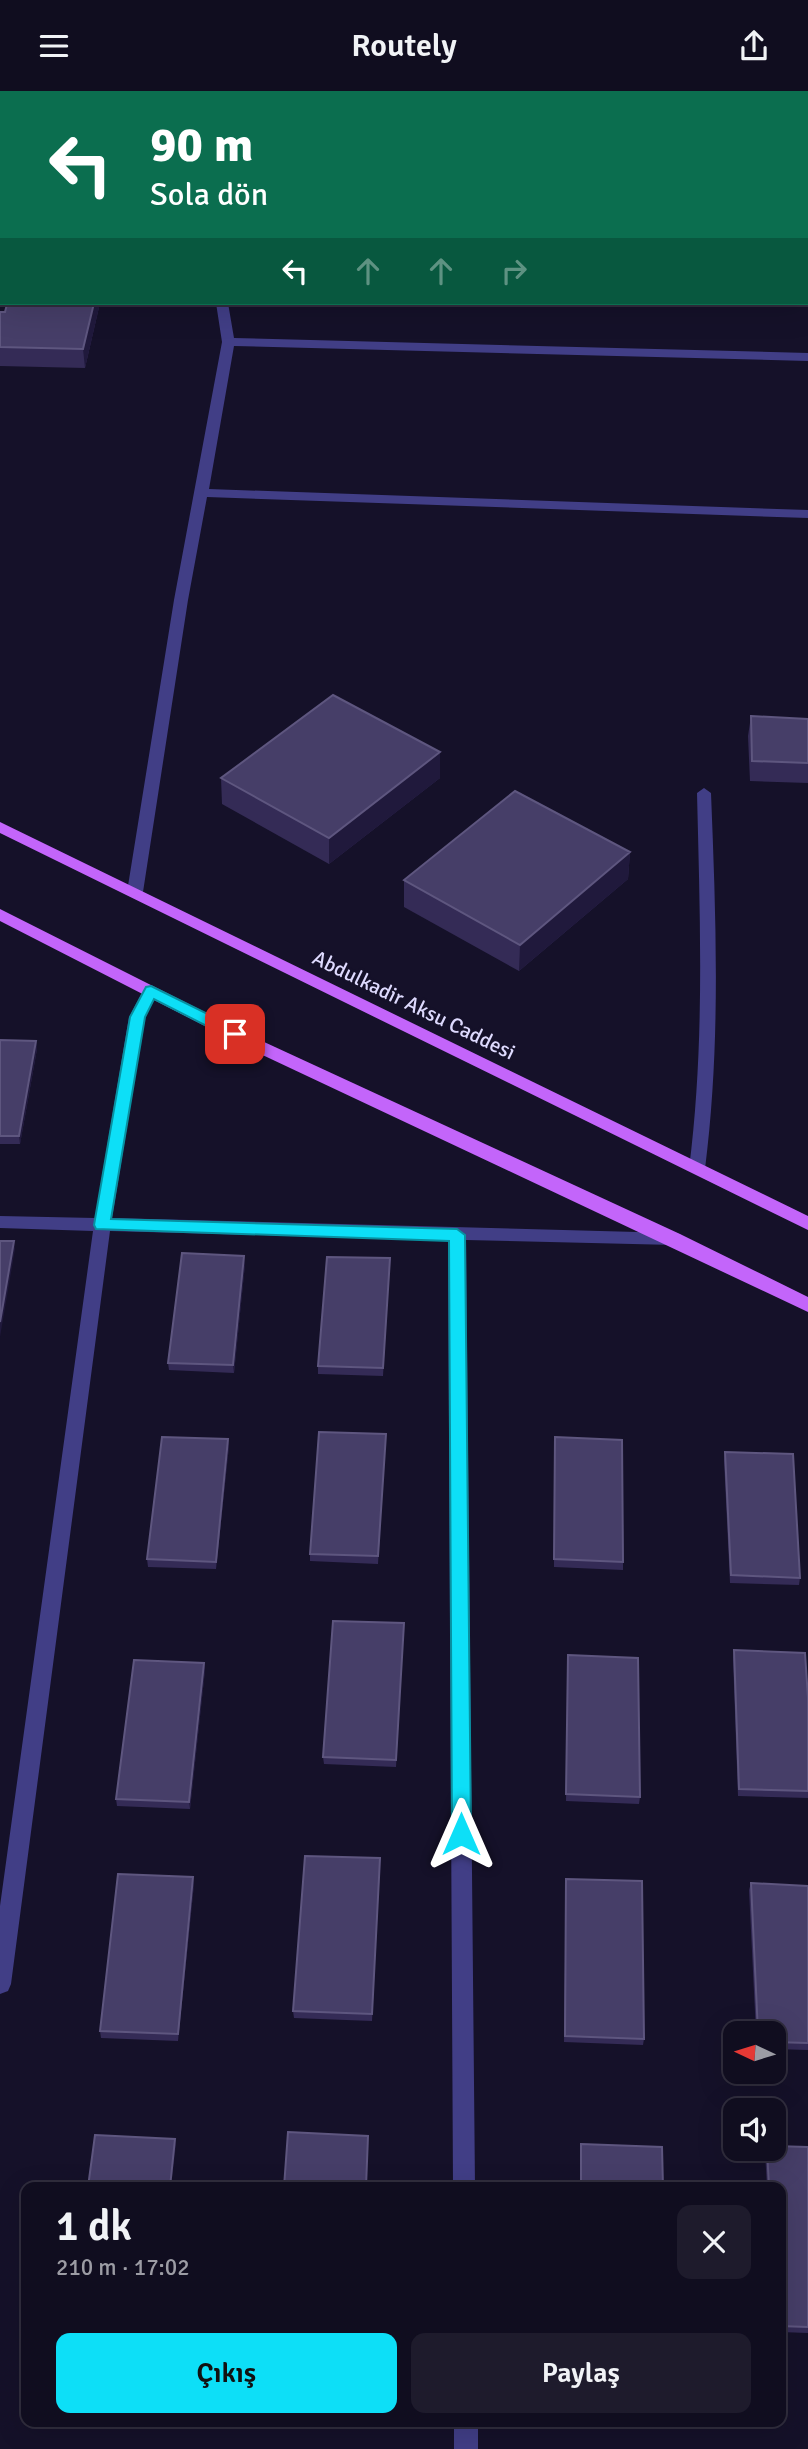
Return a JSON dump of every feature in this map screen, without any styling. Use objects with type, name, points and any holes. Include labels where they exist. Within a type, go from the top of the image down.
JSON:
[{"type":"main road","name":"Abdulkadir Aksu Caddesi","points":[[0,827],[808,1224]]},
{"type":"main road","points":[[0,914],[256,1045],[674,1239],[808,1305]]},
{"type":"street","points":[[135,892],[181,600],[228,342],[222,305]]},
{"type":"street","points":[[228,342],[808,357]]},
{"type":"street","points":[[201,493],[808,514]]},
{"type":"street","points":[[697,1169],[706,1099],[710,983],[704,793]]},
{"type":"street","points":[[0,1984],[102,1225],[137,1017],[151,991]]},
{"type":"street","points":[[0,1222],[674,1239]]},
{"type":"street","points":[[457,1235],[464,2182]]},
{"type":"street","points":[[466,2427],[466,2449]]},
{"type":"building","points":[[7,305],[94,305],[83,349],[0,347],[0,312],[5,312]]},
{"type":"building","points":[[333,695],[440,752],[329,838],[221,778]]},
{"type":"building","points":[[751,716],[808,719],[808,763],[752,761]]},
{"type":"building","points":[[515,791],[630,852],[520,945],[404,880]]},
{"type":"building","points":[[0,1040],[36,1041],[19,1136],[0,1136]]},
{"type":"building","points":[[0,1241],[14,1241],[0,1322]]},
{"type":"building","points":[[182,1253],[244,1256],[233,1365],[168,1363]]},
{"type":"building","points":[[327,1257],[390,1258],[383,1368],[318,1366]]},
{"type":"building","points":[[319,1432],[386,1434],[378,1556],[310,1554]]},
{"type":"building","points":[[162,1437],[228,1439],[216,1562],[147,1559]]},
{"type":"building","points":[[555,1437],[622,1440],[623,1562],[554,1559]]},
{"type":"building","points":[[725,1452],[793,1454],[800,1578],[731,1575]]},
{"type":"building","points":[[333,1621],[404,1623],[396,1760],[323,1757]]},
{"type":"building","points":[[734,1650],[805,1653],[808,1791],[739,1789]]},
{"type":"building","points":[[568,1655],[638,1658],[640,1797],[566,1794]]},
{"type":"building","points":[[134,1660],[204,1663],[189,1802],[116,1799]]},
{"type":"building","points":[[305,1856],[380,1858],[372,2014],[293,2011]]},
{"type":"building","points":[[118,1874],[193,1877],[178,2034],[100,2031]]},
{"type":"building","points":[[566,1879],[642,1881],[644,2039],[565,2036]]},
{"type":"building","points":[[751,1883],[808,1886],[808,2043],[786,2042],[786,2021],[757,2021]]},
{"type":"building","points":[[288,2132],[368,2136],[366,2182],[284,2182]]},
{"type":"building","points":[[95,2135],[175,2139],[171,2182],[89,2182]]},
{"type":"building","points":[[581,2144],[662,2147],[663,2182],[581,2182]]},
{"type":"building","points":[[786,2146],[808,2147],[808,2327],[786,2326],[786,2182],[769,2182],[768,2161],[786,2161]]},
{"type":"route","points":[[235,1034],[151,991],[137,1017],[102,1225],[457,1235],[461,1834]]}]
